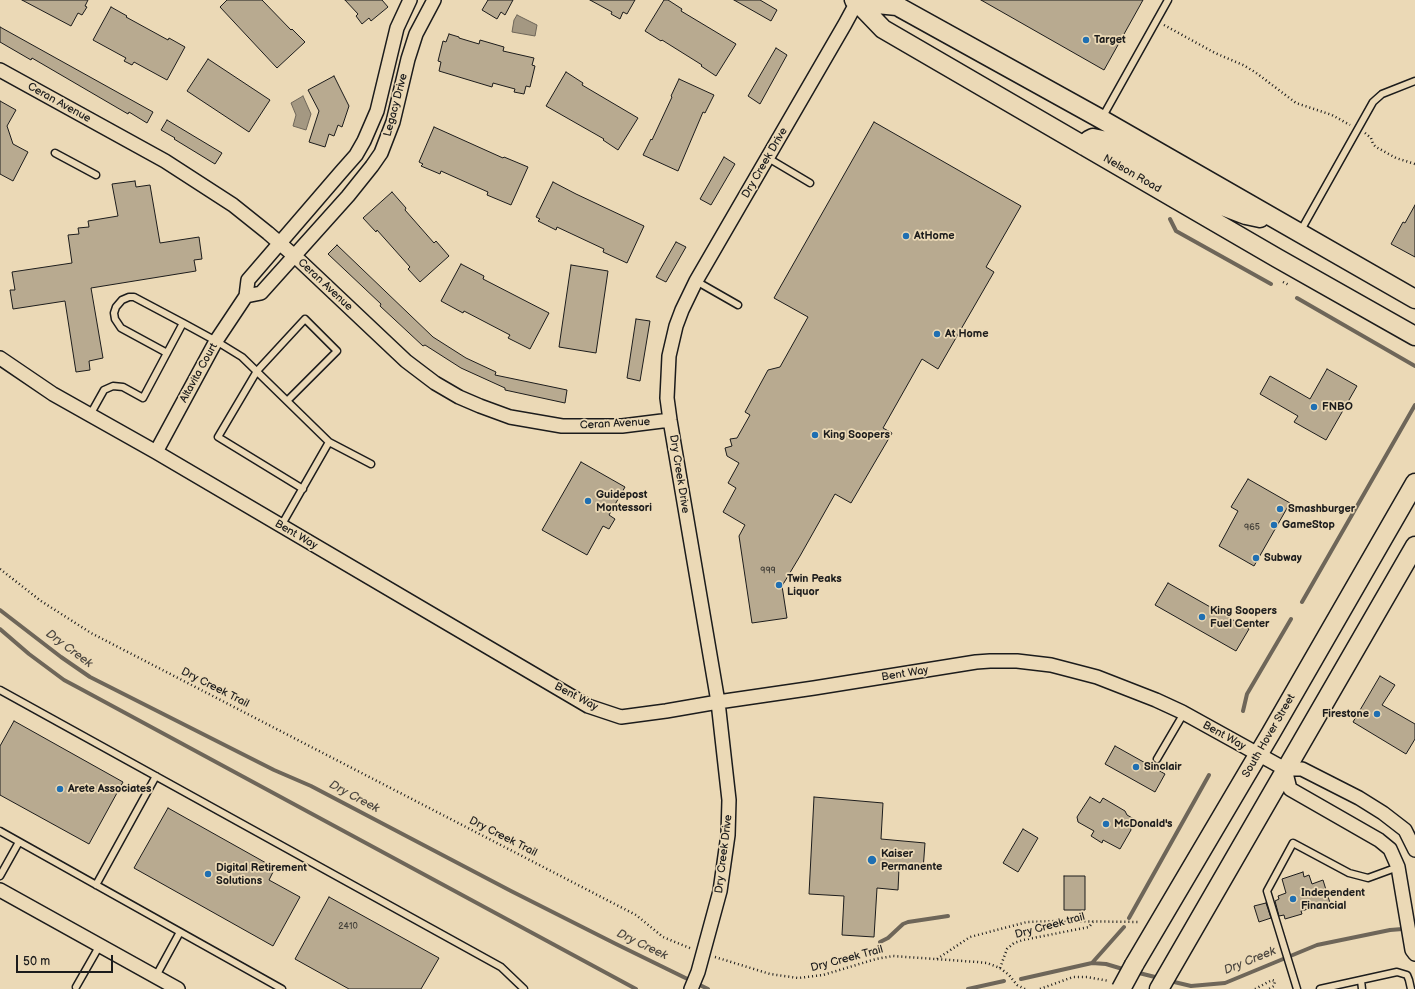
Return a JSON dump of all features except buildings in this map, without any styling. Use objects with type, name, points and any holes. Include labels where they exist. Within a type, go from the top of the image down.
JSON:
[{"type":"main road","points":[[856,1],[897,6],[1101,120],[1415,299]]},
{"type":"main road","name":"Nelson Road","points":[[856,1],[883,29],[1415,336]]},
{"type":"main road","points":[[1084,146],[1089,140],[1094,138],[1102,140],[1220,205],[1246,215],[1278,221]]},
{"type":"main road","name":"South Hover Street","points":[[1115,985],[1134,965],[1258,755],[1415,483]]},
{"type":"main road","points":[[1159,989],[1415,546]]},
{"type":"street","name":"Legacy Drive","points":[[280,243],[356,155],[364,141],[377,111],[397,28],[410,0]]},
{"type":"street","name":"Legacy Drive","points":[[294,256],[348,196],[372,166],[380,153],[393,122],[414,40],[434,0]]},
{"type":"street","name":"Dry Creek Drive","points":[[691,989],[698,972],[720,891],[729,824],[729,800],[718,702],[667,398],[667,375],[671,342],[682,310],[696,281],[768,158],[856,1]]},
{"type":"street","name":"Ceran Avenue","points":[[0,70],[165,161],[233,205],[280,243],[406,362],[446,390],[470,402],[510,416],[562,426],[622,426],[670,420]]},
{"type":"street","name":"Altavita Court","points":[[156,452],[216,340],[246,296],[248,280],[280,243]]},
{"type":"street","points":[[246,296],[261,293],[294,256]]},
{"type":"street","name":"Bent Way","points":[[0,358],[53,394],[156,452],[502,654],[588,706],[621,717],[666,712],[718,702],[976,662],[1030,662],[1051,665],[1088,674],[1150,697],[1184,713],[1285,769],[1302,769],[1359,798],[1383,813],[1405,830],[1415,850]]},
{"type":"street","points":[[1285,769],[1290,789],[1380,840],[1390,849],[1398,867],[1404,907],[1414,952]]},
{"type":"street","points":[[0,890],[178,989]]},
{"type":"lane","points":[[1101,120],[1168,0]]},
{"type":"lane","points":[[1300,233],[1370,107],[1379,96],[1415,81]]},
{"type":"lane","points":[[55,153],[96,175]]},
{"type":"lane","points":[[768,158],[810,183]]},
{"type":"lane","points":[[696,281],[738,305]]},
{"type":"lane","points":[[167,353],[121,328],[115,319],[114,313],[116,307],[122,300],[129,297],[134,297],[216,340],[242,357],[329,442],[371,464]]},
{"type":"lane","points":[[287,401],[338,351],[305,319],[257,371],[218,438],[303,489]]},
{"type":"lane","points":[[90,415],[104,390],[113,386],[123,387],[143,398],[183,323]]},
{"type":"lane","points":[[281,526],[329,442]]},
{"type":"lane","points":[[0,691],[501,967],[524,989]]},
{"type":"lane","points":[[1158,760],[1184,713]]},
{"type":"lane","points":[[96,885],[156,776]]},
{"type":"lane","points":[[0,831],[282,989]]},
{"type":"lane","points":[[0,876],[19,842]]},
{"type":"lane","points":[[1298,989],[1267,891],[1293,843],[1349,873],[1368,878],[1398,867]]},
{"type":"lane","points":[[156,976],[180,932]]},
{"type":"lane","points":[[78,988],[100,945]]},
{"type":"lane","points":[[1320,989],[1397,972],[1407,975],[1411,989]]},
{"type":"lane","points":[[1361,980],[1362,989]]},
{"type":"path","points":[[1156,21],[1215,53],[1255,72],[1296,103],[1332,115],[1369,137],[1376,147],[1394,157],[1415,164]]},
{"type":"path","points":[[1283,282],[1289,286]]},
{"type":"path","name":"Dry Creek Trail","points":[[0,569],[36,598],[91,633],[636,915],[665,938],[703,953],[770,974],[788,978],[823,975],[887,957],[898,956],[987,963],[1000,968],[1009,975],[1017,985],[1025,989]]},
{"type":"path","name":"Dry Creek trail","points":[[938,959],[970,937],[1020,924],[1040,921],[1140,922]]},
{"type":"path","name":"Dry Creek trail","points":[[1000,968],[1007,949],[1014,943],[1089,927],[1093,921]]},
{"type":"path","points":[[1040,989],[1073,976],[1087,977],[1115,985]]},
{"type":"path","points":[[1254,989],[1272,980],[1275,982],[1274,986],[1269,989]]},
{"type":"shaded area","points":[[517,15],[537,25],[535,36],[512,32],[514,20]]},
{"type":"shaded area","points":[[303,96],[311,114],[306,130],[293,126],[296,115],[291,103]]},
{"type":"waterway","points":[[1170,219],[1176,231],[1271,284]]},
{"type":"waterway","points":[[1297,298],[1415,366]]},
{"type":"waterway","points":[[1302,602],[1415,405]]},
{"type":"waterway","name":"Dry Creek","points":[[0,610],[61,657],[90,677],[274,770],[311,786],[511,891],[708,989]]},
{"type":"waterway","points":[[1243,711],[1247,694],[1291,619]]},
{"type":"waterway","points":[[0,629],[29,654],[64,680],[636,989]]},
{"type":"waterway","points":[[1129,918],[1209,775]]},
{"type":"waterway","points":[[880,942],[888,938],[903,924],[908,922],[948,916]]},
{"type":"waterway","points":[[1092,963],[1124,927]]},
{"type":"waterway","name":"Dry Creek","points":[[1170,981],[1191,986],[1225,983],[1317,945],[1390,930],[1415,928]]},
{"type":"waterway","name":"Dry Creek","points":[[1021,979],[1092,963],[1106,964],[1126,970]]},
{"type":"waterway","name":"Dry Creek","points":[[1135,972],[1159,978]]},
{"type":"waterway","name":"Dry Creek","points":[[968,989],[1004,981]]},
{"type":"place","name":"Target","points":[[1086,40]]},
{"type":"place","name":"AtHome","points":[[906,236]]},
{"type":"place","name":"At Home","points":[[937,334]]},
{"type":"place","name":"FNBO","points":[[1314,407]]},
{"type":"place","name":"King Soopers","points":[[815,435]]},
{"type":"place","name":"Guidepost Montessori","points":[[588,501]]},
{"type":"place","name":"Smashburger","points":[[1280,509]]},
{"type":"place","name":"GameStop","points":[[1274,525]]},
{"type":"place","name":"Subway","points":[[1256,558]]},
{"type":"place","name":"Twin Peaks Liquor","points":[[779,585]]},
{"type":"place","name":"King Soopers Fuel Center","points":[[1202,617]]},
{"type":"place","name":"Firestone","points":[[1377,714]]},
{"type":"place","name":"Sinclair","points":[[1136,767]]},
{"type":"place","name":"Arete Associates","points":[[60,789]]},
{"type":"place","name":"McDonald's","points":[[1106,824]]},
{"type":"place","name":"Kaiser Permanente","points":[[872,860]]},
{"type":"place","name":"Digital Retirement Solutions","points":[[208,874]]},
{"type":"place","name":"Independent Financial","points":[[1293,899]]}]
